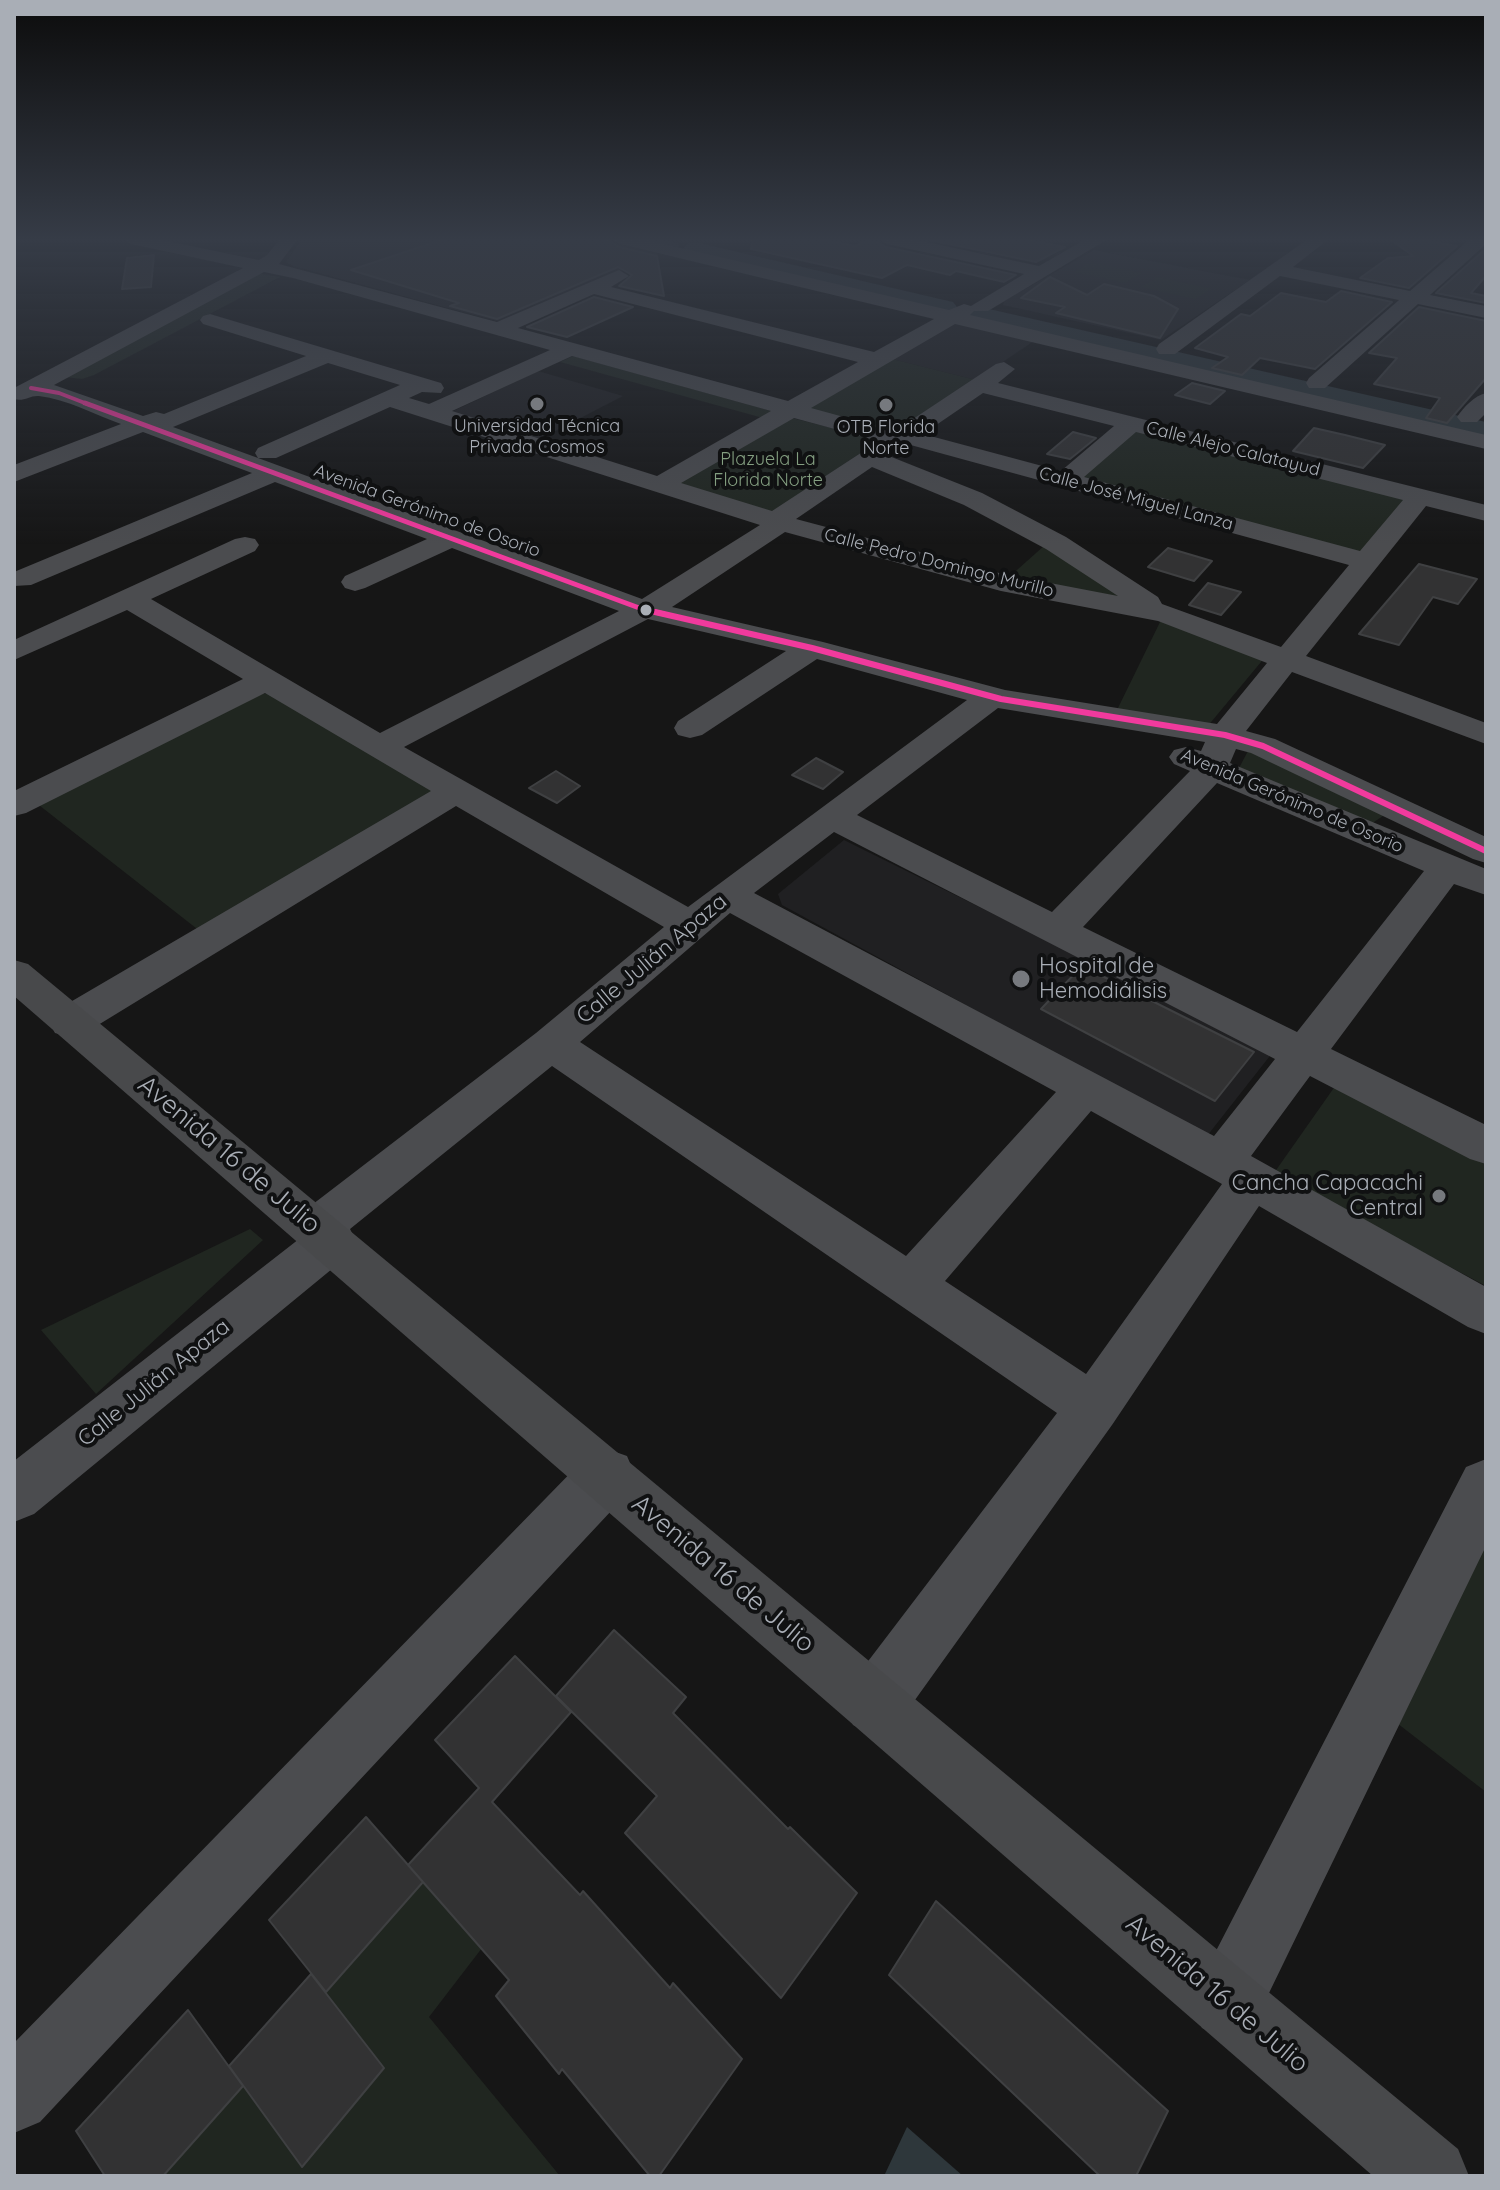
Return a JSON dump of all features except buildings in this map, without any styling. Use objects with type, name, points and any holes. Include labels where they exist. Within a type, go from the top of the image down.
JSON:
[{"type":"main road","name":"Avenida 16 de Julio","points":[[14,974],[1431,2176]]},
{"type":"street","points":[[14,413],[132,341]]},
{"type":"street","points":[[282,341],[461,398]]},
{"type":"street","name":"Calle José Miguel Lanza","points":[[542,341],[1369,562]]},
{"type":"street","points":[[803,341],[878,360]]},
{"type":"street","points":[[661,484],[912,341]]},
{"type":"street","points":[[381,745],[654,604],[1046,341]]},
{"type":"street","points":[[1060,341],[1470,424]]},
{"type":"street","points":[[1128,341],[1317,383],[1470,424],[1486,442]]},
{"type":"street","points":[[1167,349],[1178,341]]},
{"type":"street","points":[[1317,383],[1364,341]]},
{"type":"street","points":[[431,412],[570,349]]},
{"type":"street","points":[[14,474],[329,355]]},
{"type":"street","points":[[539,363],[598,380]]},
{"type":"street","points":[[21,579],[274,463],[421,384]]},
{"type":"street","name":"Calle Alejo Calatayud","points":[[979,385],[1132,423],[1420,479],[1486,513]]},
{"type":"street","name":"Avenida Gerónimo de Osorio","points":[[52,388],[274,463],[654,604]]},
{"type":"street","name":"Calle Pedro Domingo Murillo","points":[[389,399],[778,522],[1001,582],[1165,614],[1486,734]]},
{"type":"street","points":[[1056,931],[1211,769],[1225,735],[1369,562],[1420,479],[1470,424],[1486,400]]},
{"type":"street","points":[[731,418],[761,427]]},
{"type":"street","points":[[1065,480],[1132,423]]},
{"type":"street","points":[[871,458],[973,499],[1056,543],[1165,614]]},
{"type":"street","name":"Avenida Gerónimo de Osorio","points":[[274,463],[453,537],[654,604],[993,696],[1225,735],[1263,746],[1405,831],[1447,867],[1486,883]]},
{"type":"street","points":[[1056,543],[1115,494]]},
{"type":"street","points":[[355,582],[453,537]]},
{"type":"street","points":[[14,651],[245,545]]},
{"type":"street","points":[[128,598],[381,745],[454,792],[690,925]]},
{"type":"street","points":[[690,728],[812,648]]},
{"type":"street","points":[[14,805],[266,680]]},
{"type":"street","name":"Calle Julián Apaza","points":[[14,1495],[690,925],[993,696]]},
{"type":"street","name":"Avenida Gerónimo de Osorio","points":[[1099,715],[1211,769],[1405,831],[1486,851]]},
{"type":"street","points":[[70,1022],[454,792]]},
{"type":"street","points":[[832,817],[1486,1146]]},
{"type":"street","points":[[875,1703],[1093,1408],[1305,1055],[1447,867]]},
{"type":"street","points":[[727,895],[1236,1170],[1486,1312]]},
{"type":"street","points":[[551,1044],[1093,1408]]},
{"type":"street","points":[[910,1286],[1086,1088]]},
{"type":"street","points":[[14,2096],[607,1475]]},
{"type":"street","points":[[1227,2003],[1486,1486]]},
{"type":"shaded area","points":[[917,341],[1034,341],[976,380],[888,358]]},
{"type":"shaded area","name":"Universidad Técnica Privada Cosmos","points":[[538,371],[623,396],[536,441],[449,413]]},
{"type":"shaded area","name":"Hospital de Hemodiálisis","points":[[844,840],[1273,1052],[1207,1136],[782,905],[778,894]]},
{"type":"shaded area","points":[[907,2127],[963,2176],[884,2176]]},
{"type":"green space","points":[[130,341],[158,341],[94,375],[82,379],[64,377]]},
{"type":"green space","points":[[573,356],[775,412],[763,418],[560,362]]},
{"type":"green space","name":"Plazuela La Florida Norte","points":[[888,358],[976,380],[898,433],[804,408]]},
{"type":"green space","name":"Plazuela La Florida Norte","points":[[788,417],[880,440],[771,513],[674,483]]},
{"type":"green space","points":[[1138,429],[1406,498],[1358,556],[1077,478]]},
{"type":"green space","points":[[1045,545],[1126,599],[1008,578]]},
{"type":"green space","points":[[1161,620],[1266,656],[1207,727],[1117,710]]},
{"type":"green space","points":[[267,693],[431,788],[433,792],[201,932],[35,802],[254,696]]},
{"type":"green space","points":[[1248,751],[1386,814],[1371,824],[1239,768]]},
{"type":"green space","points":[[1338,1082],[1486,1156],[1486,1286],[1274,1173]]},
{"type":"green space","points":[[250,1229],[263,1240],[96,1394],[41,1330]]},
{"type":"green space","points":[[1486,1493],[1486,1792],[1362,1696]]},
{"type":"green space","points":[[423,1882],[482,1948],[429,2017],[560,2176],[163,2176],[243,2085],[302,2166],[384,2068],[325,1993]]},
{"type":"waterway","points":[[1095,341],[1486,431]]},
{"type":"transit line","points":[[31,388],[59,393],[642,609],[812,648],[1001,699],[1225,735],[1263,746],[1486,851]]},
{"type":"place","name":"Universidad Técnica Privada Cosmos","points":[[537,404]]},
{"type":"place","name":"OTB Florida Norte","points":[[886,405]]},
{"type":"place","name":"Hospital de Hemodiálisis","points":[[1021,979]]},
{"type":"place","name":"Cancha Capacachi Central","points":[[1439,1196]]}]
